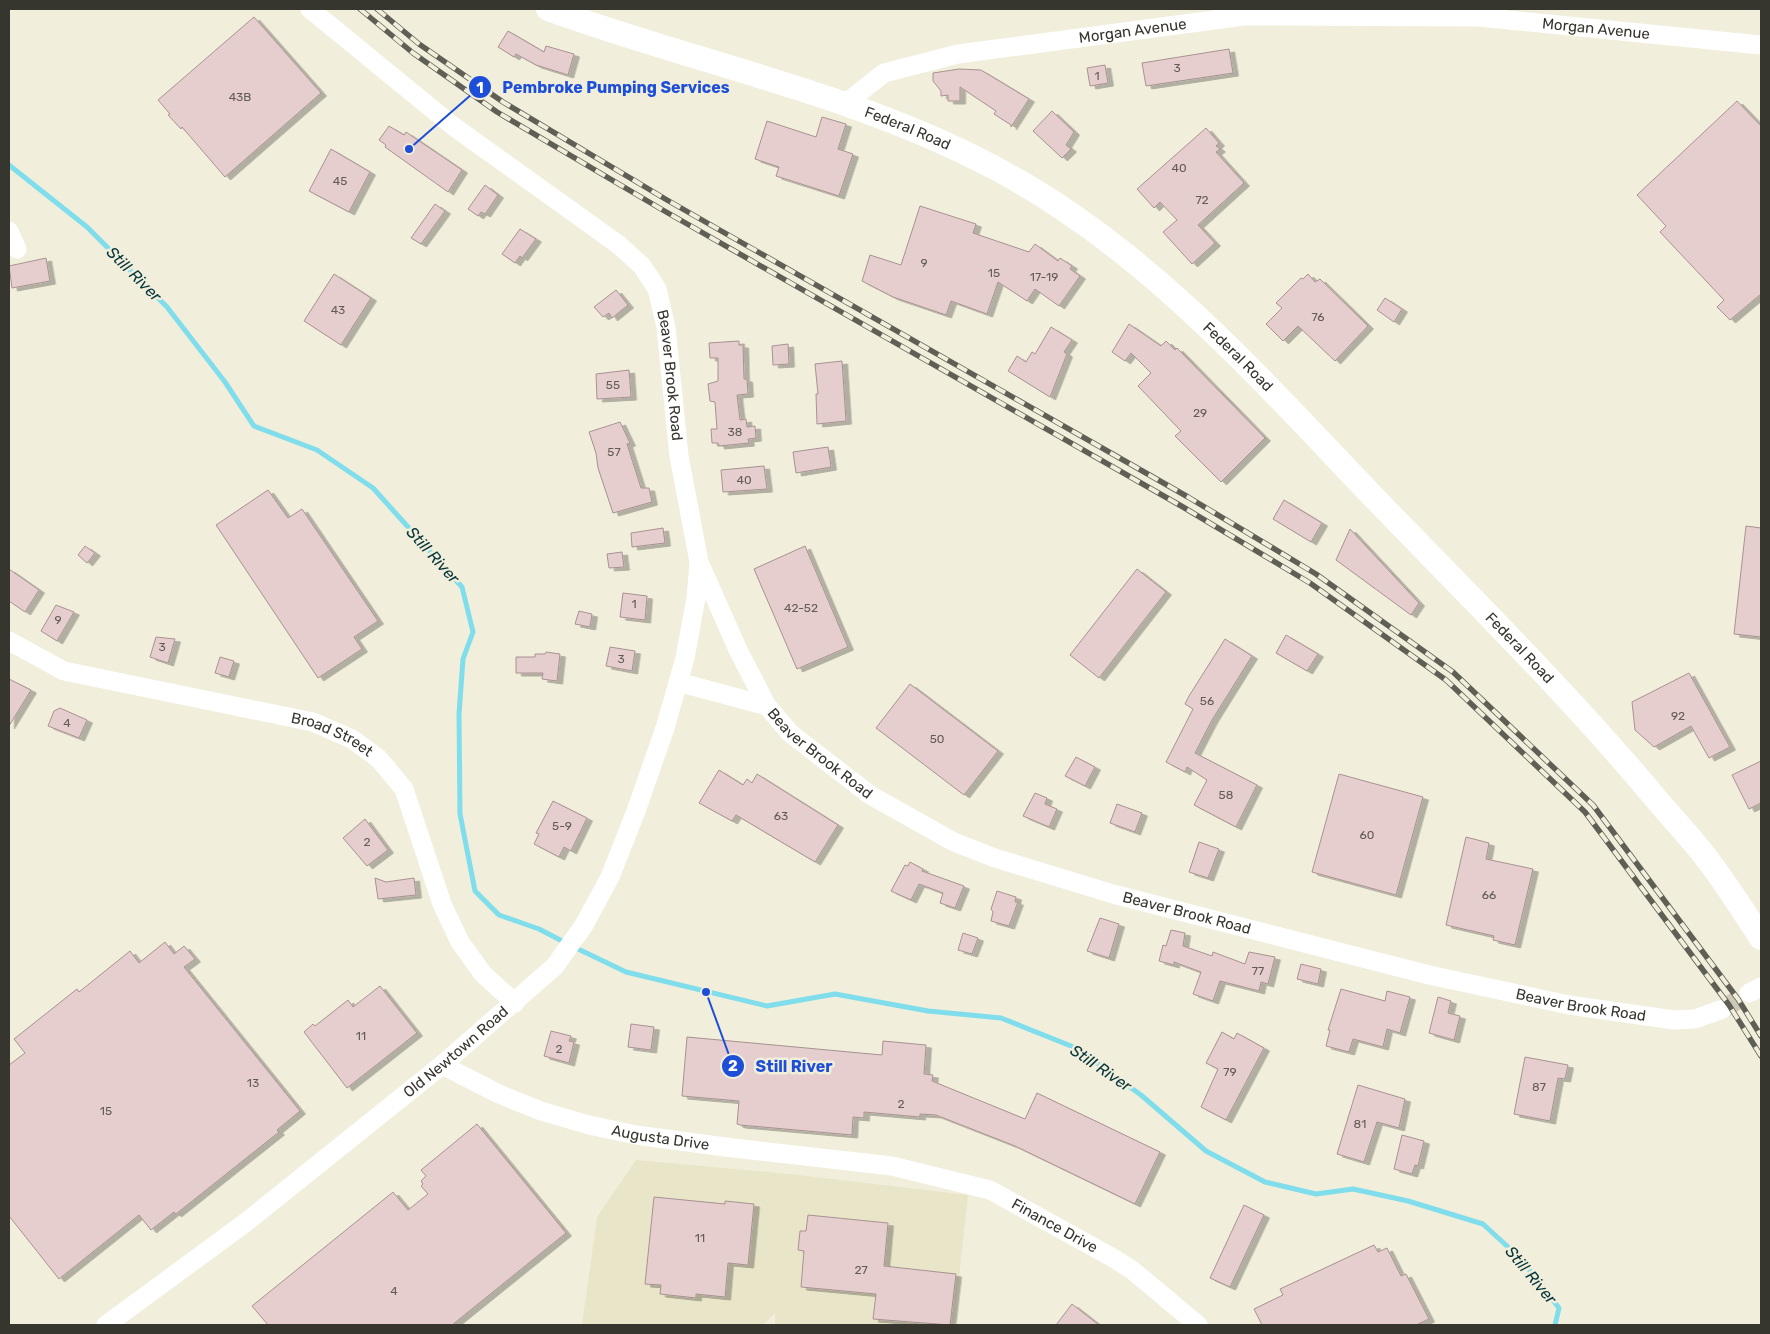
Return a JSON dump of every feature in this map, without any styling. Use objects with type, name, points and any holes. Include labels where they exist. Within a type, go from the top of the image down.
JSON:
[{"type":"main road","name":"Federal Road","points":[[548,9],[590,24],[846,102],[922,132],[996,168],[1076,217],[1141,266],[1209,327],[1508,636],[1616,751],[1708,860],[1761,938]]},
{"type":"street","name":"Beaver Brook Road","points":[[310,9],[453,126],[619,245],[642,266],[657,289],[666,327],[679,456],[699,562],[739,652],[767,706],[790,733],[870,795],[954,842],[995,858],[1113,894],[1429,976],[1568,1005],[1674,1020],[1695,1019],[1723,1009]]},
{"type":"street","name":"Morgan Avenue","points":[[846,102],[884,73],[958,54],[1244,16],[1478,17],[1761,45]]},
{"type":"street","points":[[9,232],[17,249]]},
{"type":"street","name":"Old Newtown Road","points":[[106,1325],[245,1223],[442,1065],[555,966],[584,925],[598,900],[610,877],[632,823],[685,658],[696,598],[699,562]]},
{"type":"street","name":"Broad Street","points":[[9,641],[64,671],[313,722],[352,740],[379,759],[404,789],[442,904],[460,942],[483,974],[515,1003]]},
{"type":"street","points":[[678,682],[767,706]]},
{"type":"street","name":"Augusta Drive","points":[[442,1065],[499,1094],[542,1111],[589,1125],[636,1135],[892,1166]]},
{"type":"street","name":"Finance Drive","points":[[892,1166],[990,1190],[1132,1270],[1198,1325]]},
{"type":"shaded area","points":[[636,1160],[789,1174],[968,1195],[954,1325],[775,1325],[775,1313],[763,1325],[582,1325],[597,1217]]},
{"type":"building","points":[[254,17],[321,93],[225,177],[182,127],[181,129],[168,115],[170,114],[158,100]]},
{"type":"building","points":[[508,31],[544,52],[546,46],[574,54],[568,75],[536,65],[516,54],[514,57],[498,47]]},
{"type":"building","points":[[1229,49],[1233,73],[1146,86],[1142,63]]},
{"type":"building","points":[[1105,65],[1108,83],[1090,86],[1087,68]]},
{"type":"building","points":[[959,69],[981,70],[1029,99],[1011,127],[1011,125],[994,114],[996,111],[960,87],[960,101],[948,101],[948,95],[941,96],[941,91],[933,81],[933,73]]},
{"type":"building","points":[[1737,101],[1761,126],[1761,294],[1730,320],[1717,307],[1724,300],[1660,232],[1666,226],[1637,195]]},
{"type":"building","points":[[1052,111],[1074,132],[1066,145],[1071,149],[1062,158],[1033,131]]},
{"type":"building","points":[[822,117],[846,124],[838,149],[853,154],[839,196],[776,176],[779,167],[755,159],[767,121],[816,137]]},
{"type":"building","points":[[389,126],[404,135],[406,132],[462,170],[448,192],[385,147],[386,145],[379,140]]},
{"type":"building","points":[[1206,128],[1219,143],[1216,146],[1220,149],[1216,152],[1244,183],[1198,225],[1215,243],[1192,264],[1163,232],[1177,220],[1160,202],[1154,208],[1137,189]]},
{"type":"building","points":[[331,149],[370,172],[349,212],[309,191]]},
{"type":"building","points":[[485,185],[498,195],[485,214],[481,212],[478,216],[468,209]]},
{"type":"building","points":[[435,204],[445,211],[421,244],[411,238]]},
{"type":"building","points":[[920,206],[976,224],[973,233],[1029,252],[1035,244],[1058,261],[1060,258],[1072,266],[1070,269],[1080,276],[1059,306],[1035,289],[1027,301],[998,282],[987,314],[951,301],[946,315],[893,297],[862,281],[870,255],[901,265]]},
{"type":"building","points":[[520,229],[536,239],[522,258],[520,256],[515,263],[502,254]]},
{"type":"building","points":[[46,258],[50,281],[12,288],[9,266]]},
{"type":"building","points":[[334,274],[371,298],[341,345],[304,321]]},
{"type":"building","points":[[1308,274],[1315,282],[1320,279],[1368,326],[1335,361],[1298,326],[1283,341],[1266,324],[1282,308],[1276,303],[1301,278],[1303,279]]},
{"type":"building","points":[[616,290],[628,305],[612,318],[609,313],[603,317],[594,307]]},
{"type":"building","points":[[1385,298],[1402,309],[1394,322],[1377,310]]},
{"type":"building","points":[[1129,324],[1161,346],[1166,341],[1175,350],[1177,348],[1265,438],[1221,482],[1175,436],[1181,431],[1138,386],[1151,373],[1131,353],[1125,361],[1112,352]]},
{"type":"building","points":[[1051,327],[1072,340],[1064,352],[1067,354],[1050,397],[1008,371],[1017,356],[1026,362],[1032,352],[1035,354]]},
{"type":"building","points":[[739,341],[739,345],[743,345],[744,379],[747,379],[748,394],[737,395],[740,420],[746,419],[747,427],[755,426],[756,438],[748,439],[749,443],[719,446],[718,443],[712,443],[711,429],[717,429],[715,402],[710,401],[708,384],[718,381],[718,358],[710,358],[709,343]]},
{"type":"building","points":[[788,344],[789,364],[773,365],[772,346]]},
{"type":"building","points":[[842,361],[846,421],[817,424],[816,394],[818,394],[815,364]]},
{"type":"building","points":[[629,370],[631,397],[597,399],[596,374]]},
{"type":"building","points":[[620,422],[630,443],[627,444],[641,488],[649,488],[652,502],[613,513],[598,468],[596,453],[589,432]]},
{"type":"building","points":[[828,447],[831,467],[796,473],[793,452]]},
{"type":"building","points":[[764,466],[767,489],[723,492],[721,470]]},
{"type":"building","points":[[268,490],[288,518],[302,509],[378,621],[354,637],[362,649],[318,678],[216,525]]},
{"type":"building","points":[[1284,500],[1322,523],[1311,542],[1273,519]]},
{"type":"building","points":[[1746,526],[1761,528],[1761,637],[1734,634]]},
{"type":"building","points":[[663,528],[665,543],[632,547],[631,533]]},
{"type":"building","points":[[1350,529],[1419,603],[1411,615],[1336,560]]},
{"type":"building","points":[[85,546],[95,553],[87,563],[78,555]]},
{"type":"building","points":[[805,546],[848,647],[797,669],[754,569]]},
{"type":"building","points":[[622,552],[624,567],[609,568],[607,554]]},
{"type":"building","points":[[9,569],[39,590],[25,612],[9,601]]},
{"type":"building","points":[[1137,569],[1166,592],[1099,678],[1070,655]]},
{"type":"building","points":[[623,593],[647,596],[645,620],[620,617]]},
{"type":"building","points":[[56,605],[74,612],[57,641],[41,631]]},
{"type":"building","points":[[579,611],[592,614],[590,627],[575,624]]},
{"type":"building","points":[[1286,635],[1318,654],[1307,671],[1276,653]]},
{"type":"building","points":[[156,637],[175,639],[168,663],[150,657]]},
{"type":"building","points":[[1225,639],[1252,656],[1212,720],[1195,753],[1257,785],[1236,827],[1194,805],[1207,780],[1187,767],[1185,772],[1166,762],[1193,709],[1185,704]]},
{"type":"building","points":[[610,647],[635,651],[632,671],[606,666]]},
{"type":"building","points":[[546,652],[560,654],[557,681],[542,679],[543,673],[516,673],[516,657],[535,657],[535,654],[545,654]]},
{"type":"building","points":[[220,657],[234,661],[229,677],[215,673]]},
{"type":"building","points":[[1689,673],[1730,747],[1709,758],[1691,726],[1654,747],[1635,730],[1632,702]]},
{"type":"building","points":[[9,679],[31,690],[9,726]]},
{"type":"building","points":[[910,684],[998,751],[964,795],[876,728]]},
{"type":"building","points":[[60,708],[87,720],[79,738],[48,726],[54,711]]},
{"type":"building","points":[[1076,757],[1095,767],[1085,786],[1065,776]]},
{"type":"building","points":[[1761,761],[1761,803],[1749,809],[1732,775]]},
{"type":"building","points":[[719,770],[743,785],[747,779],[752,783],[757,774],[838,825],[815,862],[736,815],[732,821],[699,803]]},
{"type":"building","points":[[1339,774],[1423,797],[1396,895],[1312,872]]},
{"type":"building","points":[[1035,793],[1047,798],[1045,804],[1057,809],[1049,827],[1023,816]]},
{"type":"building","points":[[553,801],[587,818],[571,851],[564,847],[559,857],[534,844],[539,834],[536,833]]},
{"type":"building","points":[[1117,804],[1142,813],[1135,832],[1110,823]]},
{"type":"building","points":[[365,819],[388,850],[367,866],[343,838]]},
{"type":"building","points":[[1466,837],[1489,843],[1486,859],[1533,869],[1515,945],[1493,940],[1494,936],[1446,925]]},
{"type":"building","points":[[1199,842],[1219,849],[1208,878],[1189,872]]},
{"type":"building","points":[[910,862],[923,869],[922,871],[964,886],[955,908],[940,903],[943,893],[919,884],[911,900],[891,891],[905,865],[908,866]]},
{"type":"building","points":[[375,878],[386,882],[414,878],[416,895],[378,899]]},
{"type":"building","points":[[997,891],[1016,897],[1015,902],[1018,902],[1009,926],[991,921],[993,912],[991,909]]},
{"type":"building","points":[[1100,918],[1119,924],[1109,958],[1087,951]]},
{"type":"building","points":[[1171,930],[1185,933],[1183,946],[1212,956],[1213,952],[1245,964],[1249,952],[1275,957],[1268,984],[1261,982],[1259,991],[1220,981],[1213,1001],[1193,994],[1201,972],[1174,962],[1174,965],[1159,961],[1163,945],[1166,946]]},
{"type":"building","points":[[963,933],[978,938],[972,954],[958,950]]},
{"type":"building","points":[[165,942],[174,954],[184,946],[195,959],[184,967],[300,1111],[277,1130],[279,1132],[176,1214],[174,1212],[151,1230],[139,1215],[59,1279],[9,1216],[9,1065],[25,1053],[14,1039],[77,989],[79,992],[130,951],[139,963]]},
{"type":"building","points":[[1301,964],[1321,969],[1318,984],[1297,979]]},
{"type":"building","points":[[380,986],[417,1033],[347,1088],[304,1032],[313,1024],[315,1026],[348,1000],[353,1007]]},
{"type":"building","points":[[1341,989],[1385,1001],[1387,991],[1410,997],[1400,1033],[1387,1029],[1383,1047],[1353,1039],[1349,1052],[1326,1046],[1330,1030],[1328,1030]]},
{"type":"building","points":[[1438,997],[1451,1001],[1448,1013],[1460,1016],[1454,1040],[1429,1033]]},
{"type":"building","points":[[631,1024],[654,1027],[651,1050],[628,1047]]},
{"type":"building","points":[[551,1031],[571,1036],[569,1041],[574,1042],[569,1063],[544,1056]]},
{"type":"building","points":[[1222,1032],[1234,1039],[1237,1033],[1264,1048],[1226,1120],[1201,1107],[1218,1069],[1206,1063]]},
{"type":"building","points":[[687,1037],[882,1055],[883,1041],[926,1045],[924,1074],[933,1075],[932,1081],[1025,1119],[1037,1093],[1160,1152],[1135,1204],[1015,1146],[936,1115],[920,1114],[920,1117],[864,1112],[864,1118],[853,1117],[852,1135],[740,1125],[737,1124],[739,1101],[682,1096]]},
{"type":"building","points":[[1525,1057],[1568,1065],[1565,1079],[1558,1078],[1550,1121],[1514,1114]]},
{"type":"building","points":[[1358,1085],[1405,1099],[1399,1128],[1377,1122],[1364,1162],[1337,1154]]},
{"type":"building","points":[[477,1124],[566,1233],[452,1325],[268,1325],[252,1306],[393,1192],[408,1210],[428,1194],[421,1186],[423,1184],[421,1181],[426,1176],[421,1170]]},
{"type":"building","points":[[1402,1135],[1424,1141],[1418,1166],[1415,1165],[1412,1174],[1394,1169]]},
{"type":"building","points":[[654,1197],[725,1204],[725,1201],[754,1204],[748,1265],[728,1263],[725,1297],[696,1294],[696,1298],[660,1294],[661,1285],[645,1284]]},
{"type":"building","points":[[1244,1205],[1264,1215],[1230,1287],[1210,1278]]},
{"type":"building","points":[[808,1215],[888,1223],[884,1266],[956,1274],[950,1325],[873,1319],[876,1294],[801,1287],[804,1251],[798,1250],[800,1231],[806,1231]]},
{"type":"building","points":[[1374,1245],[1378,1252],[1387,1248],[1401,1276],[1406,1274],[1429,1319],[1416,1325],[1262,1325],[1254,1309],[1283,1295],[1280,1289]]},
{"type":"building","points":[[1072,1304],[1099,1325],[1056,1325]]},
{"type":"waterway","name":"Still River","points":[[9,165],[87,227],[167,307],[225,382],[254,426],[317,450],[373,488],[462,587],[473,632],[463,659],[459,714],[460,814],[475,891],[499,915],[539,929],[566,943]]},
{"type":"waterway","name":"Still River","points":[[574,947],[626,972],[767,1006],[835,994],[928,1011],[1001,1018],[1076,1048],[1141,1095],[1206,1151],[1265,1182],[1316,1194],[1353,1189],[1408,1201],[1483,1224],[1520,1258],[1559,1308],[1555,1325]]},
{"type":"tunnel","points":[[1723,1009],[1749,993]]},
{"type":"railway","points":[[360,9],[413,53],[497,112],[661,209],[1183,507],[1310,583],[1446,680],[1585,812],[1729,1005],[1761,1056]]},
{"type":"railway","points":[[377,9],[419,44],[503,102],[667,200],[1188,497],[1316,574],[1453,672],[1593,805],[1738,999],[1761,1036]]},
{"type":"place","name":"Pembroke Pumping Services","points":[[409,149]]},
{"type":"place","name":"Still River","points":[[706,992]]}]
